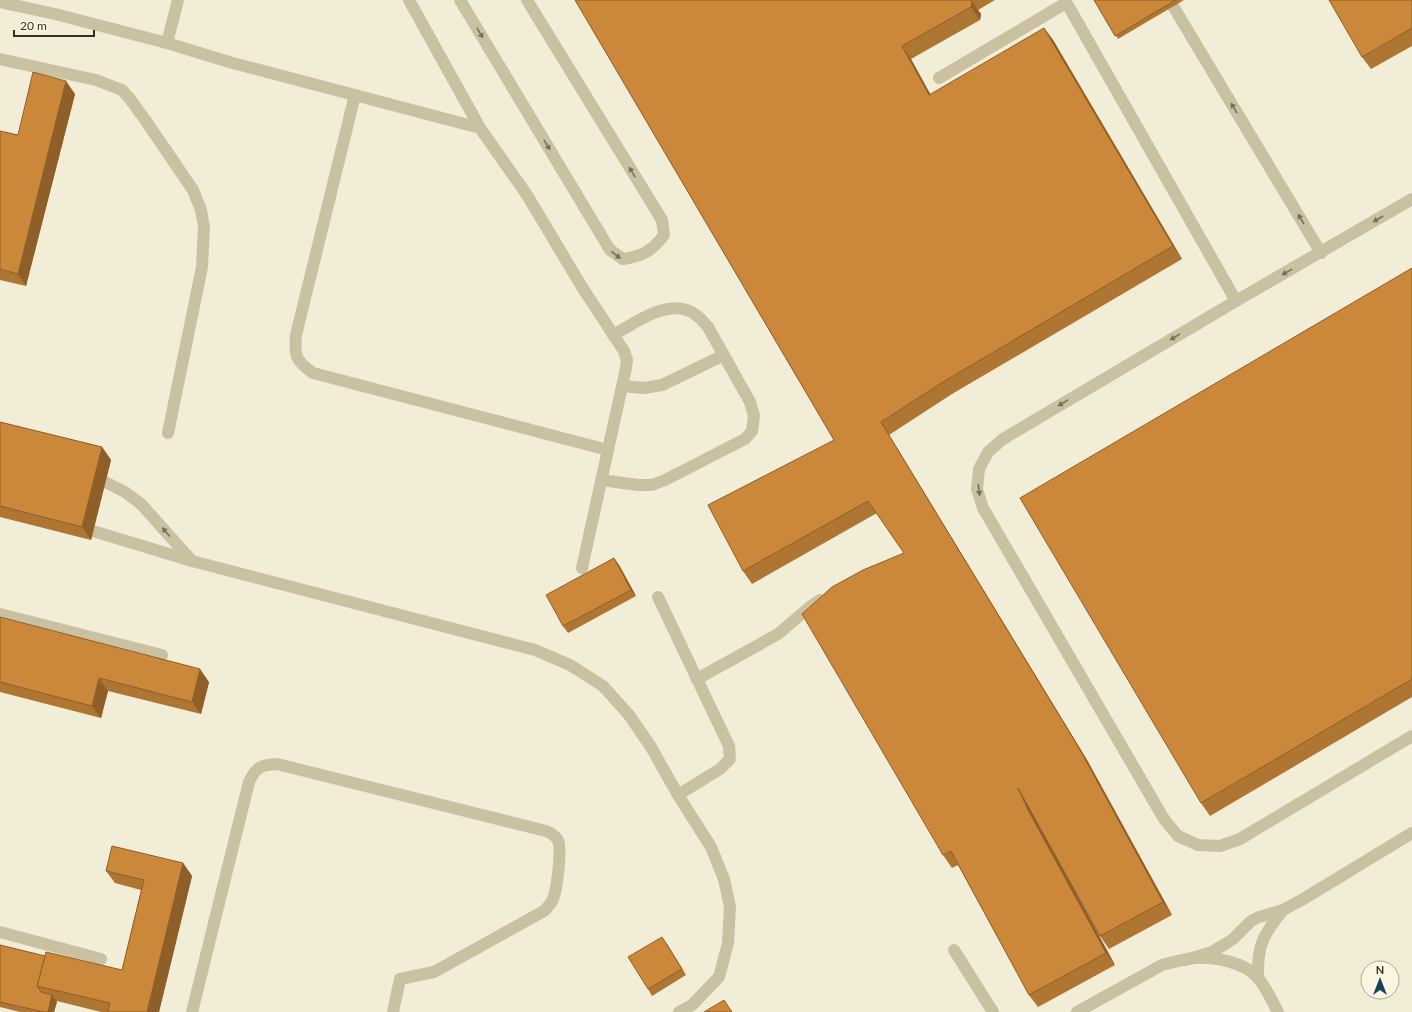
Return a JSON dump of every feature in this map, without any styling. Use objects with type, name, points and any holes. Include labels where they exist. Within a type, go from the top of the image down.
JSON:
[{"type":"lane","points":[[167,43],[178,0]]},
{"type":"lane","points":[[409,0],[480,128],[527,195],[582,287],[624,351],[627,360],[582,568]]},
{"type":"lane","points":[[460,0],[610,250],[623,259],[638,257],[655,247],[664,235],[662,220],[527,0]]},
{"type":"lane","points":[[0,2],[55,14],[167,43],[229,62],[480,128]]},
{"type":"lane","points":[[939,78],[1065,2],[1236,300]]},
{"type":"lane","points":[[1173,6],[1321,253]]},
{"type":"lane","points":[[0,59],[96,80],[122,90],[146,120],[193,190],[204,227],[202,267],[168,433]]},
{"type":"lane","points":[[355,95],[296,336],[295,346],[297,357],[302,365],[313,373],[608,450]]},
{"type":"lane","points":[[1412,200],[1236,300],[1003,438],[988,452],[979,470],[977,489],[983,508],[1164,819],[1178,836],[1198,845],[1220,846],[1240,839],[1412,736]]},
{"type":"lane","points":[[601,480],[638,485],[652,485],[745,439],[752,431],[754,416],[750,402],[708,327],[699,317],[687,310],[674,308],[661,309],[613,335]]},
{"type":"lane","points":[[622,386],[644,388],[662,385],[724,355]]},
{"type":"lane","points":[[105,482],[125,492],[141,504],[192,561]]},
{"type":"lane","points":[[93,530],[192,561],[535,650],[570,665],[603,686],[629,715],[651,747],[678,795],[711,847],[724,879],[730,907],[728,943],[719,977],[692,1005],[680,1012]]},
{"type":"lane","points":[[697,679],[778,634],[811,606],[830,594]]},
{"type":"lane","points":[[658,597],[729,746],[730,759],[720,769],[678,795]]},
{"type":"lane","points":[[0,614],[162,655]]},
{"type":"lane","points":[[192,1012],[249,782],[254,772],[264,764],[277,764],[546,831],[557,839],[560,845],[560,853],[554,897],[550,905],[544,911],[434,972],[400,979],[393,1012]]},
{"type":"lane","points":[[1077,1012],[1162,965],[1185,960],[1217,949],[1233,939],[1251,921],[1282,910],[1305,898],[1412,833]]},
{"type":"lane","points":[[1258,978],[1257,958],[1260,945],[1269,927],[1282,910]]},
{"type":"lane","points":[[0,932],[101,959]]},
{"type":"lane","points":[[954,950],[993,1012]]},
{"type":"lane","points":[[1185,960],[1202,959],[1238,964],[1244,967],[1258,978],[1278,1012]]},
{"type":"building","points":[[575,0],[971,0],[971,7],[902,46],[929,95],[1044,28],[1173,246],[943,382],[881,422],[1079,748],[1163,902],[1100,936],[1018,788],[1028,810],[1106,953],[1029,995],[951,851],[943,855],[802,614],[832,587],[863,570],[904,553],[868,501],[743,571],[708,505],[834,440]]},
{"type":"building","points":[[1094,0],[1176,0],[1115,36]]},
{"type":"building","points":[[1329,0],[1412,0],[1412,28],[1362,57]]},
{"type":"building","points":[[33,72],[66,81],[18,274],[0,269],[0,131],[18,135]]},
{"type":"building","points":[[1412,268],[1412,679],[1201,803],[1020,498]]},
{"type":"building","points":[[0,422],[102,447],[82,527],[0,506]]},
{"type":"building","points":[[614,558],[631,590],[563,626],[546,595]]},
{"type":"building","points":[[0,617],[200,669],[192,702],[99,678],[92,706],[0,682]]},
{"type":"building","points":[[112,846],[183,863],[147,1012],[108,1012],[110,1003],[37,986],[46,952],[122,970],[144,880],[106,871]]},
{"type":"building","points":[[662,937],[682,969],[648,989],[628,957]]},
{"type":"building","points":[[0,945],[45,956],[37,986],[41,992],[52,995],[48,1012],[0,1002]]},
{"type":"building","points":[[724,1000],[732,1012],[704,1012]]}]
